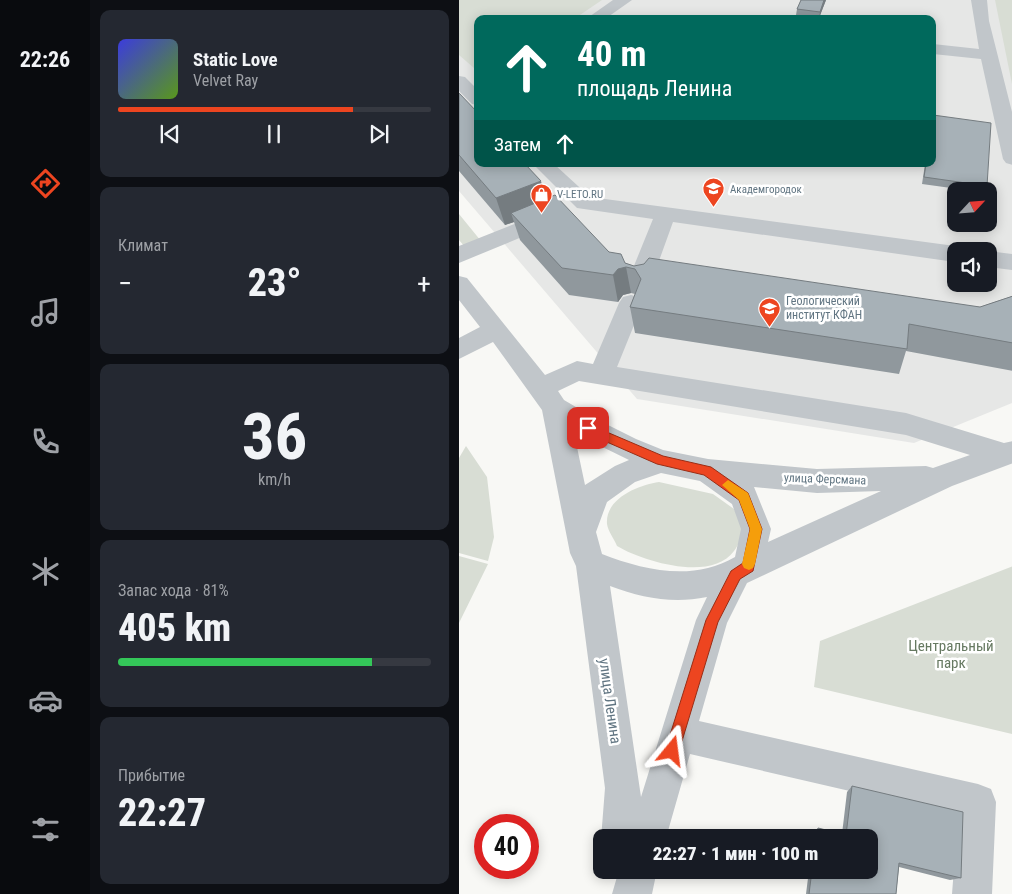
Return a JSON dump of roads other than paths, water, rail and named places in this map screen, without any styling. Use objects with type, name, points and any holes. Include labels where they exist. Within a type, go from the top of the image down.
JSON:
[{"type":"street","points":[[601,15],[624,0]]},
{"type":"street","points":[[979,0],[1012,159]]},
{"type":"street","points":[[936,49],[989,55]]},
{"type":"street","points":[[464,82],[474,95]]},
{"type":"street","points":[[546,167],[584,203]]},
{"type":"street","points":[[459,255],[584,203],[947,253]]},
{"type":"street","points":[[601,375],[666,213]]},
{"type":"street","points":[[997,260],[1012,262]]},
{"type":"street","points":[[459,284],[497,329],[547,398],[588,428],[661,461],[707,471],[744,496],[756,529],[742,571],[712,620],[650,829]]},
{"type":"street","points":[[459,350],[497,329]]},
{"type":"street","points":[[547,398],[577,371],[906,424],[1008,453]]},
{"type":"street","points":[[547,398],[585,553],[591,564],[658,585],[708,583],[742,571]]},
{"type":"street","name":"улица Ферсмана","points":[[742,571],[942,477],[1008,453]]},
{"type":"street","points":[[581,532],[595,494],[625,474],[661,461]]},
{"type":"street","name":"улица Ферсмана","points":[[707,471],[817,481],[896,480],[942,477]]},
{"type":"street","name":"улица Ленина","points":[[591,564],[623,788],[621,829]]},
{"type":"street","points":[[677,734],[978,802],[972,894]]},
{"type":"street","points":[[617,894],[618,879]]},
{"type":"street","points":[[631,894],[635,879]]},
{"type":"place","name":"Академгородок","points":[[714,208]]},
{"type":"place","name":"V-LETO.RU","points":[[541,213]]},
{"type":"place","name":"Геологический институт КФАН","points":[[770,327]]},
{"type":"park label","name":"Центральный парк","points":[[951,654]]}]
